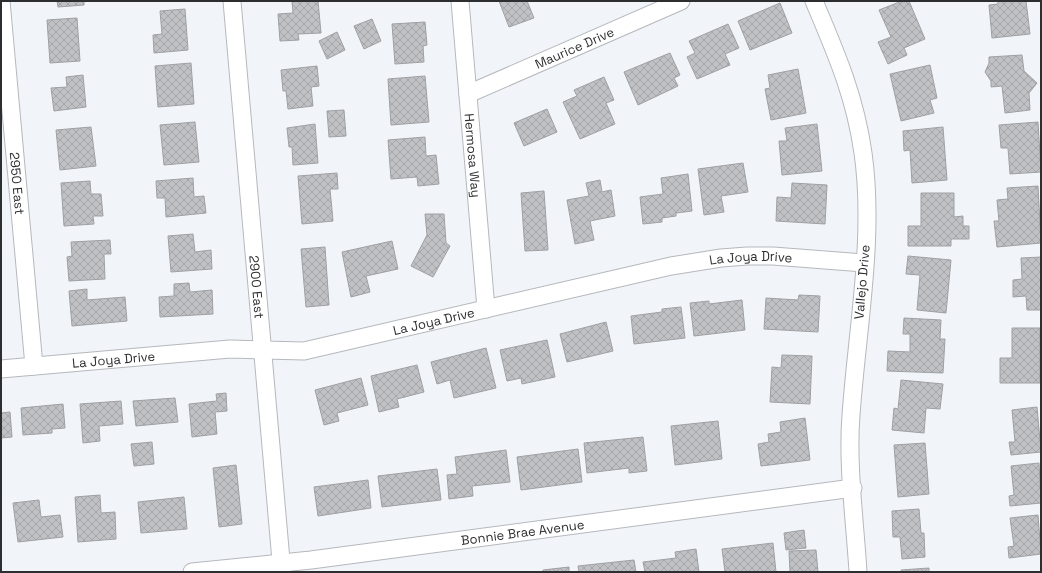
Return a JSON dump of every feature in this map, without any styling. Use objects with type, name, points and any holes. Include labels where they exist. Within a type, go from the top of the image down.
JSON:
[{"type":"street","name":"2950 East","points":[[1,1],[8,147],[34,366]]},
{"type":"street","name":"2900 East","points":[[232,1],[282,568]]},
{"type":"street","name":"Hermosa Way","points":[[460,1],[486,309]]},
{"type":"street","name":"Maurice Drive","points":[[468,94],[681,1]]},
{"type":"street","name":"Vallejo Drive","points":[[814,1],[846,77],[859,128],[866,179],[867,211],[864,263],[851,416],[853,488],[858,572]]},
{"type":"street","name":"La Joya Drive","points":[[1,369],[230,350],[304,351],[670,266],[722,258],[772,256],[864,263]]},
{"type":"street","name":"Bonnie Brae Avenue","points":[[192,572],[282,568],[853,488]]},
{"type":"building","points":[[57,1],[84,1],[84,5],[58,7]]},
{"type":"building","points":[[292,1],[318,1],[321,33],[298,34],[299,40],[280,41],[278,14],[293,13]]},
{"type":"building","points":[[499,1],[527,1],[534,18],[509,27]]},
{"type":"building","points":[[902,1],[909,1],[925,39],[904,48],[907,55],[888,64],[878,42],[891,37],[879,10]]},
{"type":"building","points":[[998,1],[1026,1],[1030,34],[992,38],[989,5],[998,4]]},
{"type":"building","points":[[780,3],[792,33],[750,50],[738,21]]},
{"type":"building","points":[[185,9],[188,50],[154,53],[153,35],[162,34],[160,11]]},
{"type":"building","points":[[77,18],[80,61],[50,63],[47,20]]},
{"type":"building","points":[[372,19],[381,41],[364,49],[354,26]]},
{"type":"building","points":[[425,22],[427,45],[423,46],[424,62],[395,64],[392,24]]},
{"type":"building","points":[[728,24],[739,48],[725,54],[730,65],[697,79],[687,57],[695,53],[689,41]]},
{"type":"building","points":[[337,32],[345,50],[327,59],[319,41]]},
{"type":"building","points":[[670,53],[680,75],[674,78],[678,86],[638,105],[624,72]]},
{"type":"building","points":[[1022,55],[1024,71],[1037,83],[1029,93],[1030,110],[1005,113],[1002,86],[991,87],[991,81],[985,72],[989,63],[989,57]]},
{"type":"building","points":[[191,63],[194,104],[158,107],[155,66]]},
{"type":"building","points":[[930,65],[937,98],[930,100],[934,113],[901,121],[890,74]]},
{"type":"building","points":[[317,66],[319,86],[311,87],[313,106],[288,109],[286,91],[283,91],[281,70]]},
{"type":"building","points":[[798,69],[806,113],[771,120],[765,89],[770,88],[768,75]]},
{"type":"building","points":[[83,75],[86,107],[54,111],[51,88],[67,87],[66,77]]},
{"type":"building","points":[[425,76],[429,122],[391,125],[388,79]]},
{"type":"building","points":[[604,77],[614,100],[606,103],[615,124],[580,139],[563,102],[577,96],[574,90]]},
{"type":"building","points":[[547,109],[557,132],[524,146],[514,123]]},
{"type":"building","points":[[344,110],[346,136],[329,137],[327,111]]},
{"type":"building","points":[[195,122],[199,162],[164,165],[160,125]]},
{"type":"building","points":[[1038,122],[1041,172],[1010,174],[1008,148],[1001,148],[999,125]]},
{"type":"building","points":[[315,124],[318,163],[293,165],[292,147],[289,147],[287,128]]},
{"type":"building","points":[[817,124],[822,171],[782,175],[779,141],[787,141],[785,128]]},
{"type":"building","points":[[91,127],[96,166],[60,170],[56,130]]},
{"type":"building","points":[[943,127],[947,180],[912,183],[910,150],[904,151],[903,131]]},
{"type":"building","points":[[425,137],[426,156],[436,155],[439,184],[418,186],[417,177],[391,179],[388,140]]},
{"type":"building","points":[[743,163],[748,192],[721,196],[724,212],[704,215],[698,169]]},
{"type":"building","points":[[337,173],[338,189],[330,189],[333,221],[302,224],[298,176]]},
{"type":"building","points":[[688,174],[692,211],[676,213],[676,216],[662,218],[662,222],[643,224],[640,197],[663,194],[661,178]]},
{"type":"building","points":[[193,178],[194,197],[204,196],[206,213],[166,217],[165,198],[157,198],[156,181]]},
{"type":"building","points":[[600,180],[602,192],[611,190],[615,216],[590,221],[594,240],[575,244],[567,200],[589,196],[586,183]]},
{"type":"building","points":[[90,181],[91,194],[101,194],[103,216],[93,216],[94,224],[64,226],[61,183]]},
{"type":"building","points":[[792,183],[827,185],[825,224],[776,221],[777,197],[791,198]]},
{"type":"building","points":[[1038,186],[1041,243],[997,247],[994,221],[999,221],[997,200],[1008,199],[1007,188]]},
{"type":"building","points":[[544,191],[548,250],[525,251],[521,193]]},
{"type":"building","points":[[921,193],[954,193],[954,217],[963,216],[963,226],[969,226],[969,239],[951,239],[951,246],[908,246],[908,226],[921,226]]},
{"type":"building","points":[[425,214],[444,214],[446,243],[450,246],[433,277],[411,266],[427,235]]},
{"type":"building","points":[[193,234],[195,252],[211,250],[212,269],[171,272],[168,236]]},
{"type":"building","points":[[110,240],[111,254],[104,254],[105,279],[69,281],[67,257],[72,256],[71,242]]},
{"type":"building","points":[[392,241],[398,269],[366,276],[370,292],[351,297],[342,252]]},
{"type":"building","points":[[325,247],[329,305],[306,307],[301,249]]},
{"type":"building","points":[[908,256],[951,260],[946,313],[917,310],[920,275],[906,274]]},
{"type":"building","points":[[1041,257],[1041,310],[1027,310],[1026,296],[1013,297],[1013,280],[1022,279],[1021,258]]},
{"type":"building","points":[[189,283],[190,292],[212,290],[213,314],[160,317],[159,297],[174,296],[174,284]]},
{"type":"building","points":[[87,289],[87,300],[125,297],[127,321],[72,326],[69,291]]},
{"type":"building","points":[[799,295],[820,296],[818,332],[764,329],[766,298],[798,300]]},
{"type":"building","points":[[742,300],[745,330],[694,336],[690,303],[709,301],[709,304]]},
{"type":"building","points":[[681,307],[685,338],[634,344],[631,316],[662,312],[662,309]]},
{"type":"building","points":[[904,318],[941,320],[940,339],[945,339],[943,373],[887,371],[888,351],[910,352],[910,334],[903,334]]},
{"type":"building","points":[[606,322],[613,351],[567,362],[560,334]]},
{"type":"building","points":[[1012,328],[1040,328],[1040,383],[1000,383],[1000,358],[1012,358]]},
{"type":"building","points":[[547,340],[555,377],[522,384],[521,378],[507,381],[500,350]]},
{"type":"building","points":[[486,348],[496,388],[454,398],[450,380],[437,384],[431,362]]},
{"type":"building","points":[[782,355],[812,356],[810,404],[770,402],[772,367],[781,368]]},
{"type":"building","points":[[417,365],[424,392],[397,399],[399,407],[379,412],[371,376]]},
{"type":"building","points":[[361,378],[368,405],[337,413],[339,421],[324,425],[315,390]]},
{"type":"building","points":[[901,380],[943,384],[940,409],[926,408],[924,433],[892,430],[894,408],[898,409]]},
{"type":"building","points":[[226,393],[227,411],[215,412],[217,434],[192,437],[189,404],[217,401],[216,394]]},
{"type":"building","points":[[175,398],[178,422],[136,426],[133,401]]},
{"type":"building","points":[[121,401],[123,424],[99,426],[100,441],[83,443],[80,404]]},
{"type":"building","points":[[63,404],[65,428],[52,429],[52,433],[23,435],[21,408]]},
{"type":"building","points":[[1037,407],[1041,452],[1011,455],[1009,442],[1015,442],[1012,410]]},
{"type":"building","points":[[10,412],[12,437],[1,438],[1,413]]},
{"type":"building","points":[[805,418],[810,460],[761,466],[758,444],[769,442],[768,434],[781,432],[780,422]]},
{"type":"building","points":[[718,421],[722,459],[675,465],[671,426]]},
{"type":"building","points":[[643,437],[647,471],[629,473],[629,468],[587,473],[584,443]]},
{"type":"building","points":[[152,442],[154,464],[134,466],[131,444]]},
{"type":"building","points":[[925,443],[929,494],[898,497],[894,445]]},
{"type":"building","points":[[578,449],[582,482],[521,490],[517,457]]},
{"type":"building","points":[[506,450],[510,482],[472,486],[473,496],[449,499],[447,475],[457,474],[455,457]]},
{"type":"building","points":[[1039,463],[1041,503],[1010,506],[1009,496],[1014,495],[1011,466]]},
{"type":"building","points":[[236,465],[242,524],[219,527],[213,468]]},
{"type":"building","points":[[437,469],[441,500],[382,507],[378,476]]},
{"type":"building","points":[[368,480],[371,508],[318,516],[314,487]]},
{"type":"building","points":[[100,495],[101,513],[115,512],[116,539],[78,542],[75,497]]},
{"type":"building","points":[[184,497],[187,529],[141,533],[138,502]]},
{"type":"building","points":[[39,500],[41,517],[60,515],[63,537],[18,542],[13,503]]},
{"type":"building","points":[[919,509],[921,533],[924,533],[925,557],[902,559],[900,537],[893,537],[892,511]]},
{"type":"building","points":[[1038,515],[1041,554],[1009,558],[1008,547],[1014,546],[1010,518]]},
{"type":"building","points":[[804,530],[806,548],[786,550],[784,533]]},
{"type":"building","points":[[773,543],[776,572],[725,572],[722,549]]},
{"type":"building","points":[[696,549],[699,572],[645,572],[643,562],[676,558],[675,552]]},
{"type":"building","points":[[816,550],[818,572],[790,572],[789,551]]},
{"type":"building","points":[[634,560],[636,572],[579,572],[578,566]]},
{"type":"building","points":[[569,567],[569,572],[543,572],[543,570]]},
{"type":"building","points":[[929,568],[929,572],[902,572],[901,570]]}]
